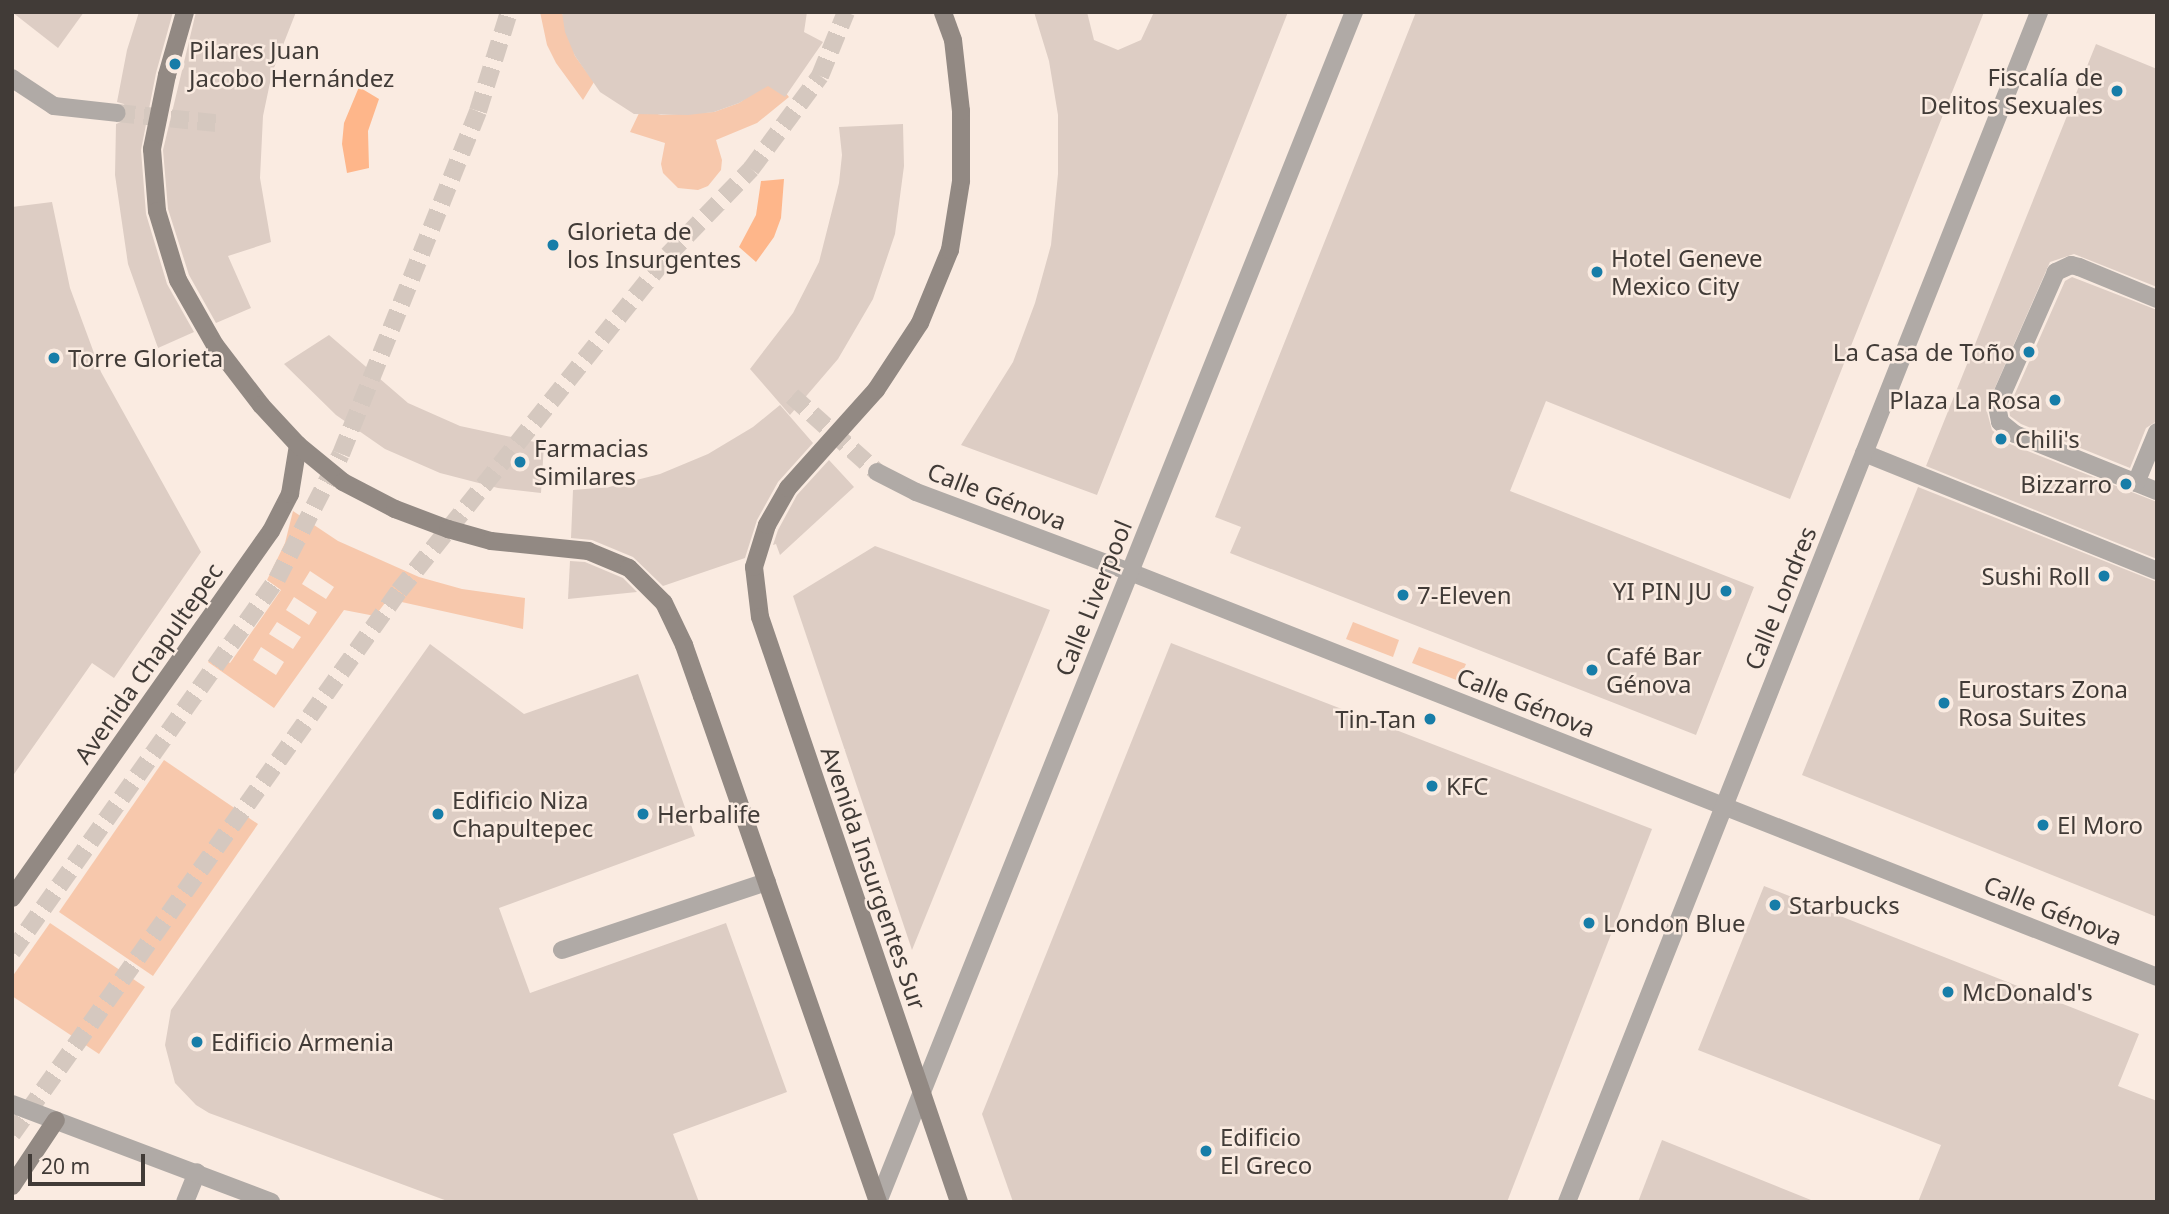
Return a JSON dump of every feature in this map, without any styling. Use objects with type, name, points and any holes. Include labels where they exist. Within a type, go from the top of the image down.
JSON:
[{"type":"main road","points":[[186,12],[167,75],[152,149],[157,211],[178,280],[215,345],[261,405],[298,445],[344,482],[394,509],[491,541],[587,551],[629,568],[664,603],[684,645],[878,1202]]},
{"type":"main road","name":"Avenida Insurgentes Sur","points":[[943,12],[953,40],[961,111],[961,181],[950,250],[920,324],[876,390],[788,488],[767,525],[754,567],[760,617],[959,1202]]},
{"type":"main road","name":"Avenida Chapultepec","points":[[12,898],[271,530],[290,494],[298,445]]},
{"type":"main road","points":[[12,1186],[56,1120]]},
{"type":"street","name":"Calle Liverpool","points":[[878,1202],[1354,12]]},
{"type":"street","name":"Calle Londres","points":[[1567,1202],[2039,12]]},
{"type":"street","points":[[13,79],[54,106],[117,113]]},
{"type":"street","points":[[2157,299],[2079,267],[2071,265],[2056,272],[2050,278],[1997,406],[2000,422],[2015,434],[2157,491]]},
{"type":"street","points":[[2136,483],[2157,432]]},
{"type":"street","points":[[1864,453],[2157,571]]},
{"type":"street","name":"Calle Génova","points":[[877,472],[916,492],[1130,572],[2157,977]]},
{"type":"street","points":[[562,950],[767,882]]},
{"type":"street","points":[[12,1104],[271,1202]]},
{"type":"street","points":[[185,1202],[197,1172]]},
{"type":"shaded area","points":[[540,12],[562,12],[575,56],[594,82],[583,100],[556,63],[547,45]]},
{"type":"shaded area","points":[[774,78],[789,97],[757,123],[716,140],[722,160],[721,170],[708,186],[698,190],[678,188],[663,173],[661,164],[665,143],[630,132],[641,109],[661,115],[714,112],[739,103]]},
{"type":"shaded area","points":[[359,87],[379,99],[368,131],[369,168],[347,173],[342,144],[344,123]]},
{"type":"shaded area","points":[[784,179],[781,218],[774,237],[756,262],[739,247],[756,215],[761,181]]},
{"type":"shaded area","points":[[293,511],[338,541],[419,577],[462,589],[525,598],[523,629],[388,599],[375,616],[344,610],[274,708],[208,662],[214,653],[230,663],[281,590],[267,580],[285,543]],"holes":[[[310,571],[334,587],[326,599],[302,584]],[[294,597],[317,612],[309,625],[286,610]],[[277,622],[301,637],[293,649],[269,634]],[[261,647],[284,662],[276,675],[253,660]]]},
{"type":"shaded area","points":[[1353,622],[1399,640],[1393,657],[1346,639]]},
{"type":"shaded area","points":[[1419,647],[1466,664],[1459,681],[1412,663]]},
{"type":"shaded area","points":[[164,760],[258,824],[153,976],[59,912]]},
{"type":"shaded area","points":[[50,923],[145,987],[99,1054],[12,996],[12,977]]},
{"type":"building","points":[[12,12],[84,12],[58,48]]},
{"type":"building","points":[[139,12],[173,12],[156,73],[141,150],[146,214],[167,284],[194,332],[158,348],[128,264],[115,175],[116,124],[126,120],[128,114],[124,104],[117,102],[127,50]]},
{"type":"building","points":[[196,12],[296,12],[272,73],[263,116],[260,178],[271,242],[228,256],[251,308],[216,323],[189,275],[168,209],[163,150]]},
{"type":"building","points":[[562,12],[807,12],[804,32],[823,42],[785,97],[768,86],[739,103],[714,112],[688,115],[634,114],[600,92],[575,56],[565,32]]},
{"type":"building","points":[[1034,12],[1087,12],[1094,40],[1118,50],[1141,40],[1154,12],[1288,12],[1097,495],[961,445],[1013,362],[1035,303],[1051,245],[1058,174],[1058,115],[1049,61]]},
{"type":"building","points":[[1416,12],[1984,12],[1790,499],[1546,401],[1510,491],[1754,587],[1696,735],[1230,553],[1241,527],[1215,517]]},
{"type":"building","points":[[2096,44],[2157,69],[2157,287],[2074,254],[2050,262],[1986,408],[1992,430],[2010,444],[2157,502],[2157,559],[1926,466]]},
{"type":"building","points":[[903,124],[904,166],[895,234],[873,299],[838,359],[790,415],[750,369],[793,313],[819,262],[839,183],[842,155],[839,127]]},
{"type":"building","points":[[52,202],[70,288],[101,372],[201,552],[114,678],[92,663],[12,777],[12,207]]},
{"type":"building","points":[[2072,277],[2157,310],[2157,421],[2146,428],[2130,468],[2021,424],[2010,416],[2009,407],[2065,281]]},
{"type":"building","points":[[329,335],[408,403],[460,426],[544,444],[541,493],[498,488],[440,473],[385,449],[336,415],[284,364]]},
{"type":"building","points":[[780,405],[813,443],[778,482],[757,520],[745,558],[663,586],[633,557],[592,540],[571,538],[573,490],[609,487],[660,474],[708,454],[753,427]]},
{"type":"building","points":[[829,460],[854,487],[780,555],[776,544],[773,545],[778,530],[797,495]]},
{"type":"building","points":[[1918,487],[2157,582],[2157,917],[1802,775]]},
{"type":"building","points":[[875,546],[1050,610],[912,950],[793,596]]},
{"type":"building","points":[[570,561],[585,562],[623,578],[637,592],[568,599]]},
{"type":"building","points":[[1171,643],[1652,829],[1507,1202],[1013,1202],[982,1114]]},
{"type":"building","points":[[430,644],[524,714],[638,674],[695,836],[499,908],[530,993],[726,923],[787,1092],[673,1134],[699,1202],[450,1202],[209,1113],[196,1105],[175,1083],[165,1045],[171,1010]]},
{"type":"building","points":[[1764,886],[2139,1034],[2118,1086],[2157,1101],[2157,1202],[1918,1202],[1941,1145],[1698,1050]]},
{"type":"building","points":[[1662,1140],[1811,1200],[1811,1202],[1638,1202]]},
{"type":"tunnel","points":[[12,952],[277,579],[341,454],[478,111],[509,12]]},
{"type":"tunnel","points":[[12,1134],[399,591],[668,255],[751,169],[820,76],[846,12]]},
{"type":"tunnel","points":[[117,113],[216,123]]},
{"type":"tunnel","points":[[792,396],[877,472]]},
{"type":"place","name":"Pilares Juan Jacobo Hernández","points":[[175,64]]},
{"type":"place","name":"Fiscalía de Delitos Sexuales","points":[[2117,91]]},
{"type":"place","name":"Glorieta de los Insurgentes","points":[[553,245]]},
{"type":"place","name":"Hotel Geneve Mexico City","points":[[1597,272]]},
{"type":"place","name":"La Casa de Toño","points":[[2029,352]]},
{"type":"place","name":"Torre Glorieta","points":[[54,358]]},
{"type":"place","name":"Plaza La Rosa","points":[[2055,400]]},
{"type":"place","name":"Chili's","points":[[2001,439]]},
{"type":"place","name":"Farmacias Similares","points":[[520,462]]},
{"type":"place","name":"Bizzarro","points":[[2126,484]]},
{"type":"place","name":"Sushi Roll","points":[[2104,576]]},
{"type":"place","name":"YI PIN JU","points":[[1726,591]]},
{"type":"place","name":"7-Eleven","points":[[1403,595]]},
{"type":"place","name":"Café Bar Génova","points":[[1592,670]]},
{"type":"place","name":"Eurostars Zona Rosa Suites","points":[[1944,703]]},
{"type":"place","name":"Tin-Tan","points":[[1430,719]]},
{"type":"place","name":"KFC","points":[[1432,786]]},
{"type":"place","name":"Edificio Niza Chapultepec","points":[[438,814]]},
{"type":"place","name":"Herbalife","points":[[643,814]]},
{"type":"place","name":"El Moro","points":[[2043,825]]},
{"type":"place","name":"Starbucks","points":[[1775,905]]},
{"type":"place","name":"London Blue","points":[[1589,923]]},
{"type":"place","name":"McDonald's","points":[[1948,992]]},
{"type":"place","name":"Edificio Armenia","points":[[197,1042]]},
{"type":"place","name":"Edificio El Greco","points":[[1206,1151]]}]
